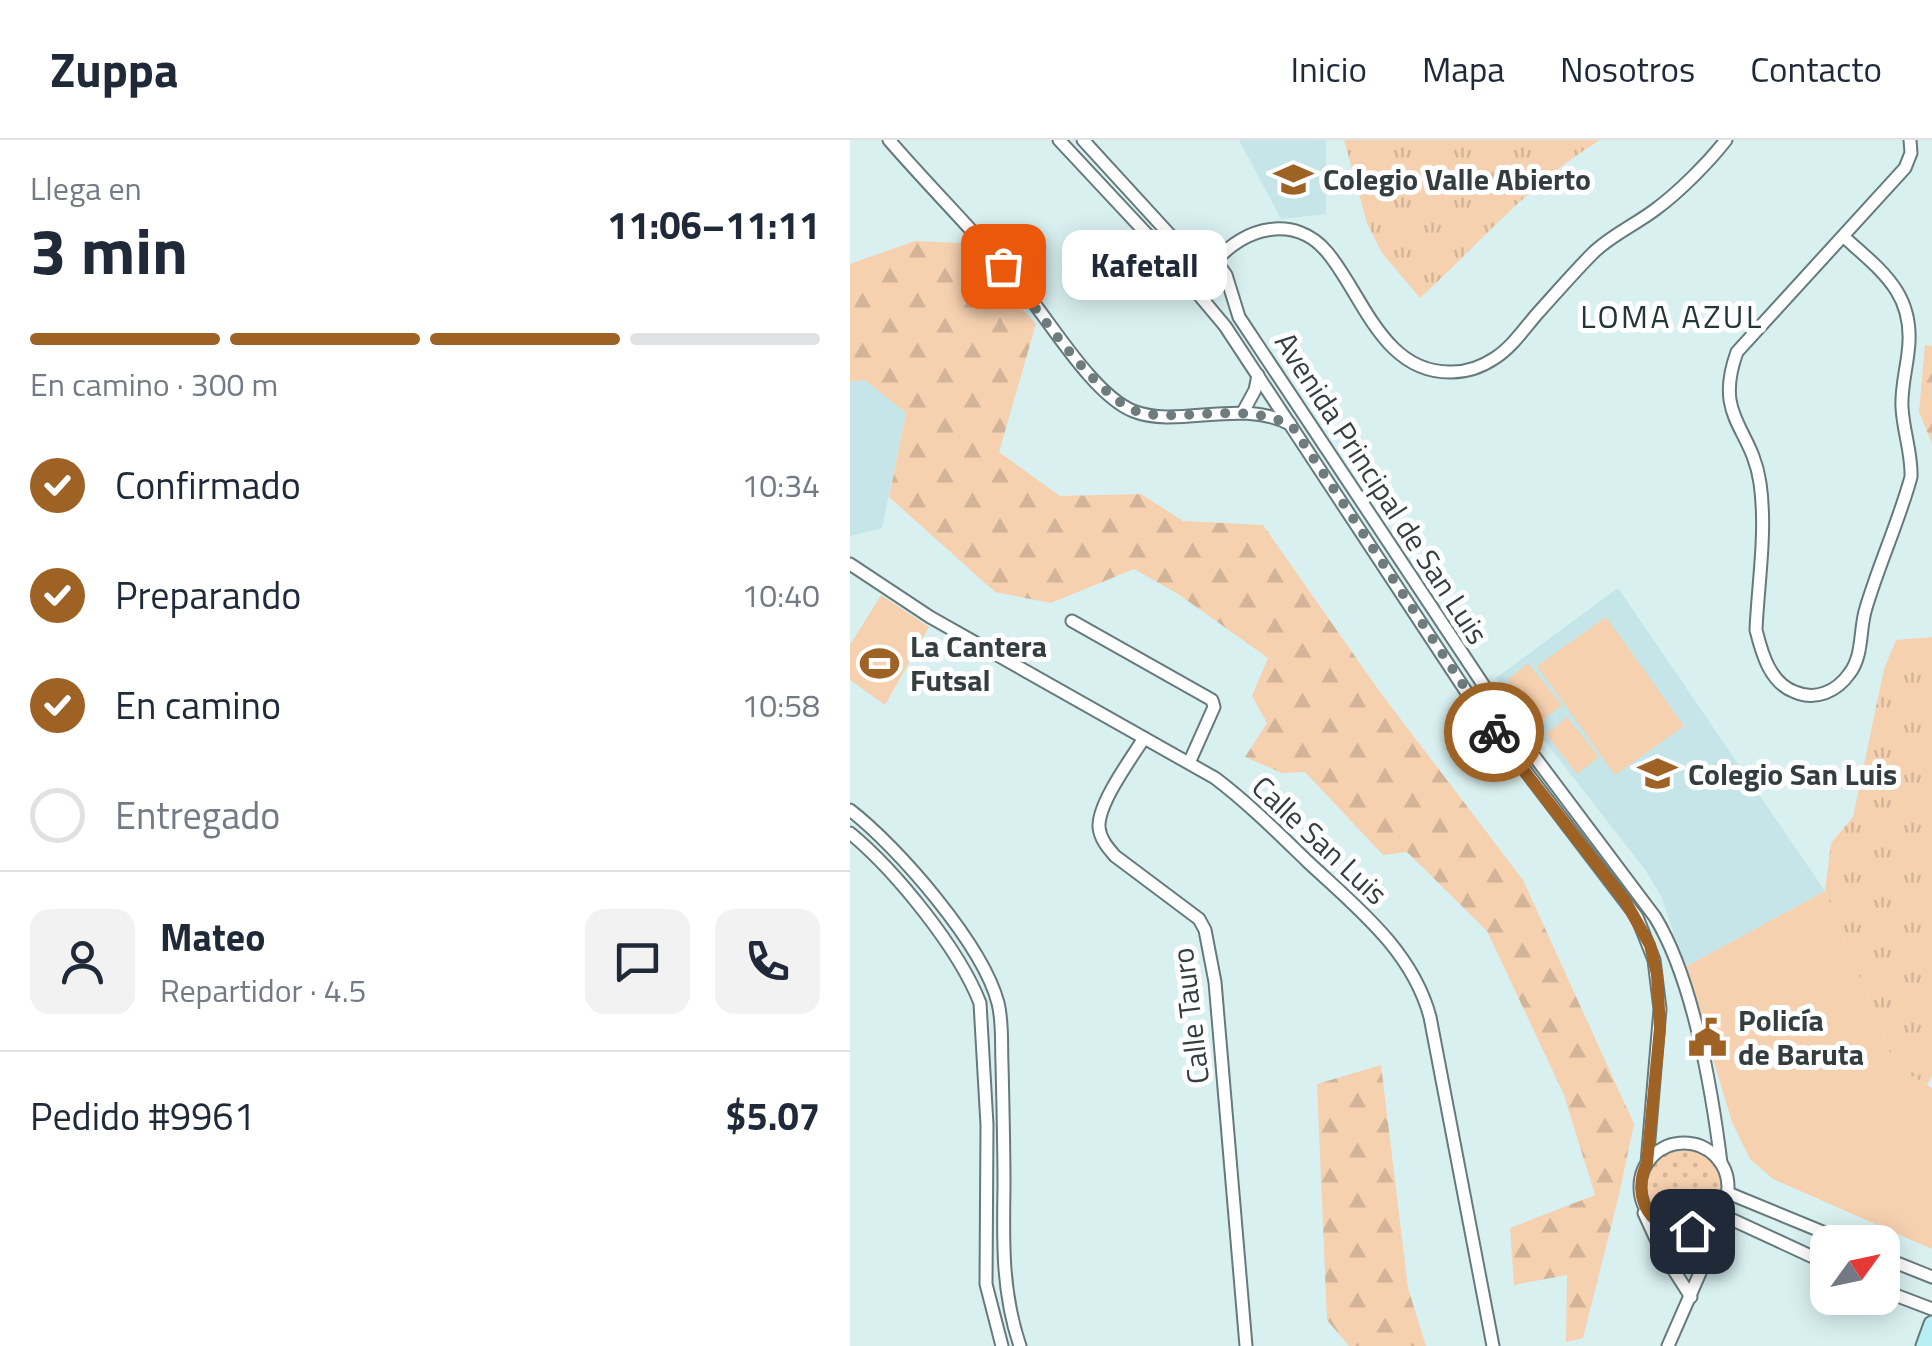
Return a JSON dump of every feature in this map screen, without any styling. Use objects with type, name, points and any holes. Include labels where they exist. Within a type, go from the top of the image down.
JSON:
[{"type":"main road","points":[[1924,1346],[1932,1324]]},
{"type":"street","points":[[889,140],[1027,294],[1065,346],[1128,409],[1145,414],[1243,412],[1270,416],[1292,426]]},
{"type":"street","name":"Avenida Principal de San Luis","points":[[1059,140],[1225,326],[1473,702],[1613,884],[1645,932],[1654,960],[1660,1009],[1647,1163]]},
{"type":"street","points":[[1083,140],[1181,247],[1211,259]]},
{"type":"street","points":[[1188,281],[1192,264],[1211,259],[1258,230],[1298,231],[1328,252],[1383,337],[1405,357],[1435,370],[1468,370],[1498,356],[1595,251],[1617,232],[1656,209],[1726,140]]},
{"type":"street","points":[[1844,237],[1897,288],[1906,308],[1910,333],[1902,408],[1912,459],[1911,477],[1864,612],[1854,666],[1836,688],[1815,696],[1790,691],[1776,679],[1761,651],[1756,630],[1759,478],[1730,408],[1729,375],[1737,352],[1906,168],[1910,140]]},
{"type":"street","name":"Avenida Principal de San Luis","points":[[1211,259],[1226,276],[1240,318],[1446,634],[1636,887],[1662,928],[1681,976],[1713,1102],[1721,1162]]},
{"type":"street","points":[[1243,412],[1258,375]]},
{"type":"street","name":"Calle San Luis","points":[[850,564],[930,617],[1189,763],[1246,802],[1390,942],[1419,984],[1430,1017],[1493,1346]]},
{"type":"street","points":[[1072,622],[1212,700],[1214,707],[1189,763]]},
{"type":"street","name":"Calle Tauro","points":[[1144,738],[1104,806],[1099,828],[1115,856],[1184,906],[1205,930],[1216,982],[1246,1346]]},
{"type":"street","points":[[850,810],[888,844],[922,884],[976,956],[997,998],[1001,1016],[1004,1126],[1004,1283],[1020,1346]]},
{"type":"street","points":[[850,833],[884,865],[931,924],[973,984],[980,1004],[987,1125],[986,1284],[1002,1346]]},
{"type":"street","points":[[1668,1346],[1690,1297],[1713,1243],[1717,1217],[1728,1192],[1721,1162],[1706,1149],[1678,1143],[1660,1150],[1647,1163],[1640,1183],[1644,1213],[1654,1238],[1690,1297]]},
{"type":"street","points":[[1728,1192],[1810,1226]]},
{"type":"street","points":[[1643,1204],[1652,1218],[1675,1231],[1700,1229],[1717,1217]]},
{"type":"street","points":[[1717,1217],[1810,1256]]},
{"type":"street","points":[[1900,1264],[1932,1277]]},
{"type":"street","points":[[1900,1297],[1932,1309]]},
{"type":"shaded area","name":"Colegio Valle Abierto","points":[[1239,140],[1326,140],[1326,214],[1281,219]]},
{"type":"shaded area","points":[[865,379],[906,413],[882,528],[850,536],[850,382]]},
{"type":"shaded area","name":"Colegio San Luis","points":[[1618,588],[1825,891],[1685,967],[1662,898],[1646,871],[1496,678]]},
{"type":"green space","points":[[1344,140],[1600,140],[1528,194],[1420,298],[1382,253],[1367,223]]},
{"type":"green space","points":[[915,241],[962,243],[1036,324],[999,452],[1060,496],[1141,494],[1183,521],[1263,525],[1380,692],[1523,880],[1634,1124],[1583,1338],[1566,1342],[1567,1275],[1514,1285],[1510,1228],[1595,1195],[1564,1095],[1487,931],[1407,852],[1383,855],[1305,772],[1282,773],[1245,757],[1267,723],[1252,696],[1268,658],[1178,594],[1134,569],[1051,603],[995,592],[889,497],[906,413],[865,380],[850,382],[850,264]]},
{"type":"green space","points":[[1925,345],[1932,346],[1932,444],[1919,412]]},
{"type":"green space","name":"La Cantera Futsal","points":[[881,595],[929,627],[885,705],[850,680],[850,645]]},
{"type":"green space","points":[[1606,617],[1684,726],[1615,775],[1537,666]]},
{"type":"green space","points":[[1932,637],[1932,1075],[1927,1085],[1896,1067],[1825,891],[1831,843],[1853,817],[1884,669],[1896,640]]},
{"type":"green space","points":[[1528,663],[1562,705],[1541,722],[1507,680]]},
{"type":"green space","points":[[1567,717],[1599,757],[1577,774],[1546,734]]},
{"type":"green space","points":[[1825,891],[1896,1067],[1932,1088],[1932,1249],[1900,1235],[1900,1225],[1877,1225],[1773,1179],[1750,1159],[1732,1122],[1685,967]]},
{"type":"green space","points":[[1381,1065],[1408,1288],[1426,1346],[1349,1346],[1327,1320],[1317,1084]]},
{"type":"green space","points":[[1684,1143],[1709,1150],[1721,1162],[1728,1187],[1721,1212],[1709,1224],[1684,1231],[1659,1224],[1647,1212],[1640,1187],[1647,1162],[1659,1150]]},
{"type":"way so far","points":[[1003,266],[1065,346],[1128,409],[1145,414],[1243,412],[1270,416],[1292,426],[1494,732]]},
{"type":"place","name":"Colegio Valle Abierto","points":[[1293,179]]},
{"type":"place","name":"Kafetall","points":[[1003,266]]},
{"type":"place","name":"La Cantera Futsal","points":[[880,663]]},
{"type":"place","name":"Colegio San Luis","points":[[1658,774]]},
{"type":"place","name":"Policía de Baruta","points":[[1708,1037]]},
{"type":"district","name":"LOMA AZUL","points":[[1672,316]]},
{"type":"route","points":[[1494,732],[1645,932],[1657,974],[1660,1028],[1647,1163],[1640,1193],[1647,1211],[1659,1224],[1675,1231],[1692,1231]]}]
